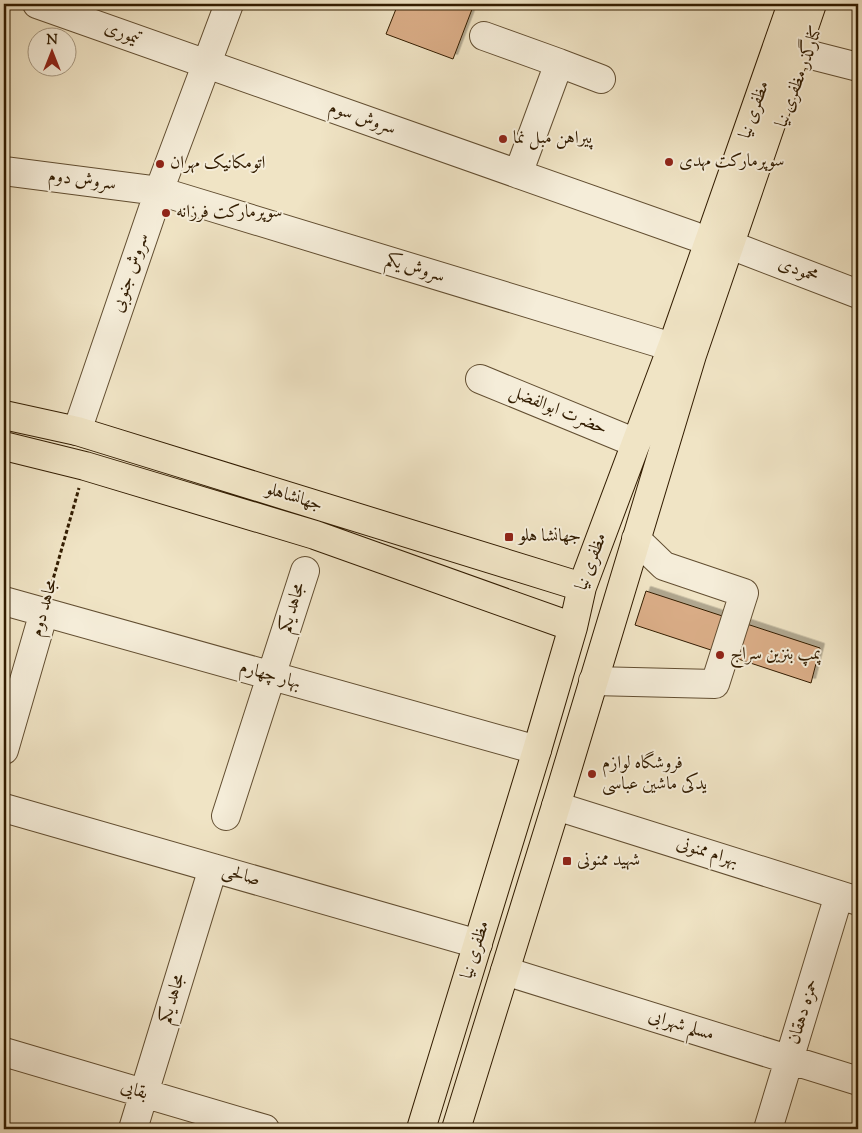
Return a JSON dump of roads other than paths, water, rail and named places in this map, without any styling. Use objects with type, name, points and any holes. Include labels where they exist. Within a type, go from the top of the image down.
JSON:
[{"type":"main road","points":[[672,348],[694,236],[776,4]]},
{"type":"main road","name":"مظفری نیا","points":[[422,1129],[537,750],[582,587],[672,348],[792,4]]},
{"type":"main road","name":"مظفری نیا","points":[[456,1129],[692,355],[812,4]]},
{"type":"main road","name":"کنارگذر مظفری نیا","points":[[705,316],[750,222],[826,4]]},
{"type":"main road","name":"جهانشاهلو","points":[[4,415],[77,431],[582,587]]},
{"type":"main road","name":"جهانشاهلو","points":[[4,446],[85,466],[316,536],[572,627]]},
{"type":"main road","points":[[436,578],[455,578],[466,572],[468,564],[463,556],[448,546]]},
{"type":"street","name":"تیموری","points":[[37,4],[206,64]]},
{"type":"street","name":"سروش جنوبی","points":[[77,431],[159,191],[229,4]]},
{"type":"street","points":[[484,36],[601,79]]},
{"type":"street","points":[[807,54],[858,67]]},
{"type":"street","points":[[518,174],[559,63]]},
{"type":"street","name":"سروش سوم","points":[[206,64],[694,236]]},
{"type":"street","name":"سروش دوم","points":[[4,171],[159,191]]},
{"type":"street","name":"سروش یکم","points":[[159,191],[672,348]]},
{"type":"street","name":"محمودی","points":[[738,248],[858,294]]},
{"type":"street","name":"حضرت ابوالفضل","points":[[480,379],[636,443]]},
{"type":"street","points":[[593,681],[715,684],[744,593],[664,566],[636,539]]},
{"type":"street","name":"مجاهد یکم","points":[[226,816],[305,571]]},
{"type":"street","name":"بهار چهارم","points":[[4,601],[537,750]]},
{"type":"street","name":"مجاهد دوم","points":[[4,750],[44,612]]},
{"type":"street","name":"بهرام ممنونی","points":[[556,806],[849,898]]},
{"type":"street","name":"صالحی","points":[[4,808],[478,944]]},
{"type":"street","name":"مجاهد یکم","points":[[133,1129],[213,868]]},
{"type":"street","name":"حمزه دهقان","points":[[768,1129],[789,1060],[849,898]]},
{"type":"street","name":"مسلم شهرابی","points":[[505,971],[858,1081]]},
{"type":"street","name":"بقایی","points":[[4,1052],[265,1129]]},
{"type":"place","name":"پیراهن مبل نما","points":[[503,139]]},
{"type":"place","name":"سوپرمارکت مهدی","points":[[669,162]]},
{"type":"place","name":"اتومکانیک مهران","points":[[160,164]]},
{"type":"place","name":"سوپرمارکت فرزانه","points":[[166,213]]},
{"type":"place","name":"جهانشا هلو","points":[[509,537]]},
{"type":"place","name":"پمپ بنزین سراج","points":[[720,655]]},
{"type":"place","name":"فروشگاه لوازم یدکی ماشین عباسی","points":[[592,774]]},
{"type":"place","name":"شهید ممنونی","points":[[567,861]]}]
